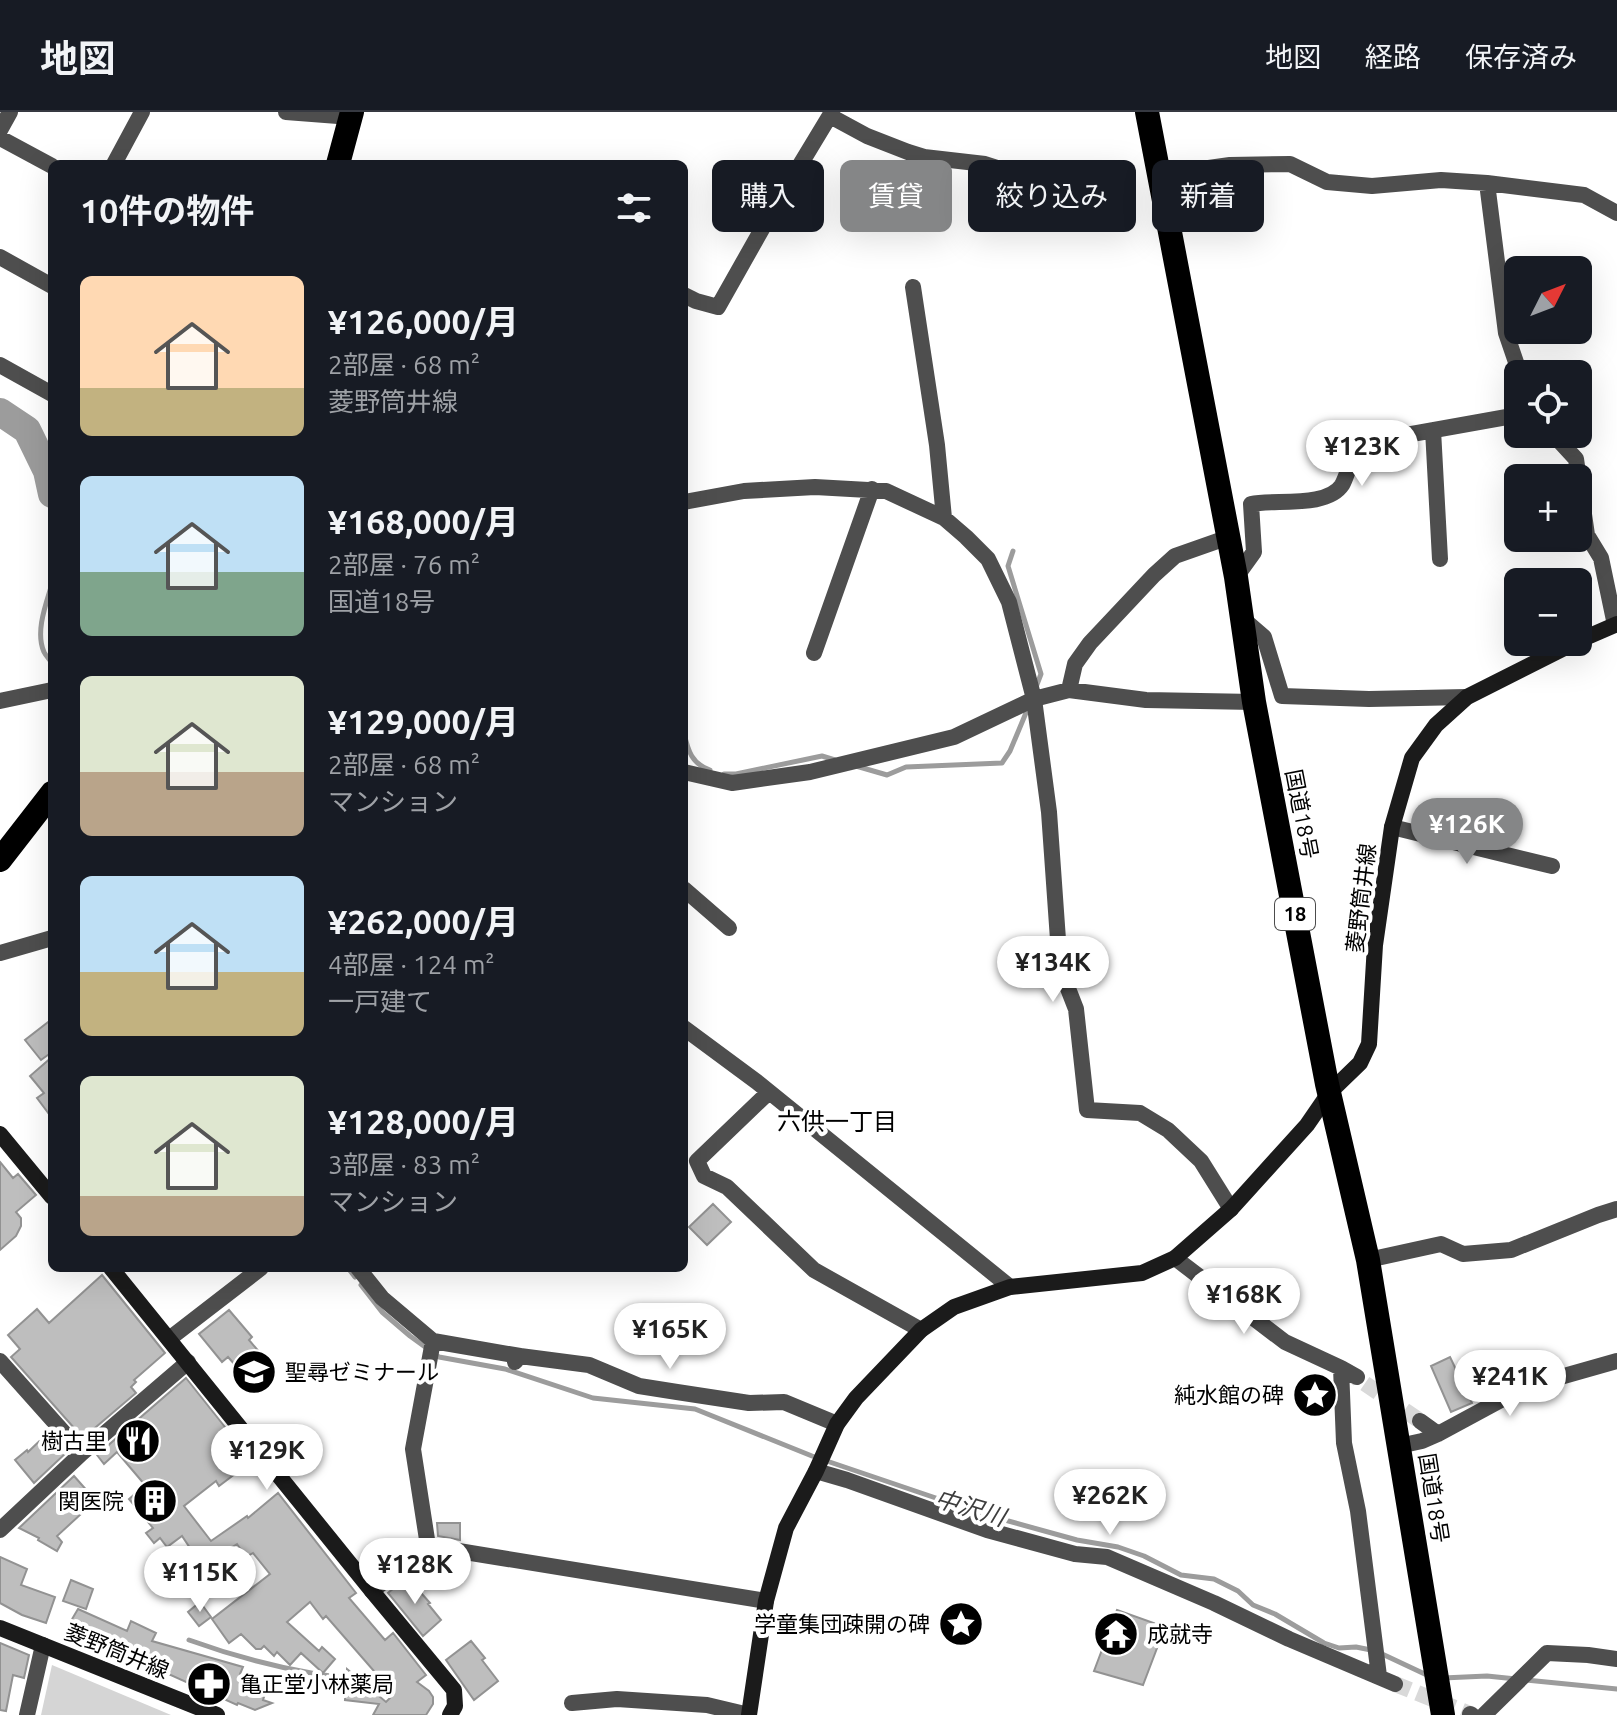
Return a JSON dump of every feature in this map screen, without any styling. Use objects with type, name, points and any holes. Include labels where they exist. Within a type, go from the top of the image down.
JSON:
[{"type":"highway","name":"国道18号","points":[[1147,112],[1156,160]]},
{"type":"highway","points":[[339,160],[351,115]]},
{"type":"highway","name":"国道18号","points":[[1170,232],[1229,537],[1254,702],[1329,1093],[1368,1260],[1443,1715]]},
{"type":"highway","points":[[0,860],[48,798]]},
{"type":"street","points":[[0,130],[10,112]]},
{"type":"street","points":[[116,160],[142,112]]},
{"type":"street","points":[[286,112],[351,115]]},
{"type":"street","points":[[688,297],[718,307],[831,114],[867,136],[908,152],[968,162]]},
{"type":"street","points":[[0,138],[48,164]]},
{"type":"street","points":[[1264,164],[1290,164],[1327,182],[1372,186],[1441,180],[1584,195],[1617,213]]},
{"type":"street","points":[[1487,183],[1506,333],[1515,360]]},
{"type":"street","points":[[0,257],[48,282]]},
{"type":"street","points":[[913,287],[937,445],[944,518]]},
{"type":"street","points":[[0,365],[48,392]]},
{"type":"street","points":[[1236,577],[1254,552],[1251,504],[1330,496],[1341,487],[1355,455],[1367,442],[1504,417]]},
{"type":"street","points":[[1433,430],[1440,559]]},
{"type":"street","points":[[1566,448],[1576,459],[1587,535],[1601,558],[1616,625]]},
{"type":"street","points":[[688,501],[758,490],[815,487],[886,491],[944,518],[988,559],[1009,602],[1034,699],[1049,812],[1060,968],[1076,1009],[1087,1110],[1140,1113],[1168,1130],[1201,1161],[1231,1209]]},
{"type":"street","points":[[814,653],[872,489]]},
{"type":"street","points":[[1069,690],[1075,664],[1090,643],[1154,575],[1175,556],[1229,537]]},
{"type":"street","points":[[1242,618],[1264,637],[1282,696],[1369,699],[1467,697]]},
{"type":"street","name":"菱野筒井線","points":[[1592,635],[1616,625]]},
{"type":"street","name":"菱野筒井線","points":[[749,1715],[766,1601],[786,1528],[837,1424],[856,1398],[921,1330],[954,1307],[1010,1287],[1142,1273],[1175,1258],[1231,1209],[1307,1125],[1329,1093],[1360,1063],[1369,1044],[1375,945],[1392,827],[1412,758],[1436,725],[1467,697],[1549,656]]},
{"type":"street","points":[[688,774],[732,783],[810,772],[954,737],[1034,699],[1069,690],[1146,700],[1254,702]]},
{"type":"street","points":[[0,701],[48,691]]},
{"type":"street","points":[[1392,827],[1552,866]]},
{"type":"street","points":[[688,892],[729,928]]},
{"type":"street","points":[[0,953],[48,939]]},
{"type":"street","points":[[688,1031],[769,1092],[1010,1287]]},
{"type":"street","points":[[769,1092],[697,1161],[704,1176],[727,1187],[814,1270],[921,1330]]},
{"type":"street","points":[[0,1134],[48,1192]]},
{"type":"street","points":[[1368,1260],[1441,1244],[1463,1254],[1511,1250],[1617,1209]]},
{"type":"street","points":[[1175,1258],[1285,1342],[1357,1377]]},
{"type":"street","points":[[114,1272],[454,1690],[455,1706],[450,1715]]},
{"type":"street","points":[[169,1339],[256,1272]]},
{"type":"street","points":[[361,1272],[382,1298],[432,1342],[517,1359],[589,1365],[639,1386],[749,1403],[784,1402],[837,1424]]},
{"type":"street","points":[[428,1546],[413,1449],[432,1342]]},
{"type":"street","points":[[0,1361],[82,1453]]},
{"type":"street","points":[[1399,1446],[1438,1434],[1525,1387],[1617,1361]]},
{"type":"street","points":[[0,1530],[82,1453],[188,1362]]},
{"type":"street","points":[[1341,1368],[1344,1443],[1358,1511],[1378,1668]]},
{"type":"street","points":[[1420,1421],[1438,1434]]},
{"type":"street","points":[[816,1470],[987,1530],[1075,1554],[1107,1557],[1289,1639],[1378,1668],[1395,1684]]},
{"type":"street","points":[[372,1591],[428,1546],[766,1601]]},
{"type":"street","name":"菱野筒井線","points":[[0,1628],[191,1711],[217,1715]]},
{"type":"street","points":[[27,1715],[43,1645]]},
{"type":"street","points":[[1484,1715],[1547,1653],[1617,1659]]},
{"type":"street","points":[[572,1703],[617,1699],[707,1705],[749,1715]]},
{"type":"shaded area","points":[[52,1665],[171,1715],[41,1715]]},
{"type":"building","points":[[48,1022],[48,1055],[41,1060],[25,1040]]},
{"type":"building","points":[[48,1060],[48,1113],[37,1098],[44,1093],[30,1076]]},
{"type":"building","points":[[0,1162],[13,1178],[18,1174],[36,1195],[16,1212],[21,1218],[21,1226],[16,1236],[0,1250]]},
{"type":"building","points":[[713,1204],[731,1222],[707,1245],[689,1227]]},
{"type":"building","points":[[102,1275],[165,1353],[134,1380],[136,1382],[131,1387],[136,1393],[83,1438],[11,1357],[20,1349],[8,1335],[37,1309],[49,1323]]},
{"type":"building","points":[[229,1310],[272,1367],[252,1384],[228,1357],[222,1362],[199,1334]]},
{"type":"building","points":[[1450,1357],[1472,1403],[1451,1412],[1431,1366]]},
{"type":"building","points":[[186,1378],[252,1461],[219,1486],[216,1481],[184,1506],[211,1541],[248,1518],[278,1493],[356,1593],[349,1598],[385,1640],[393,1633],[426,1675],[417,1682],[433,1697],[433,1704],[426,1715],[373,1715],[379,1704],[345,1700],[347,1669],[386,1702],[394,1694],[310,1602],[287,1622],[319,1651],[322,1647],[335,1659],[323,1673],[301,1653],[290,1665],[277,1652],[274,1656],[264,1646],[256,1649],[241,1634],[229,1643],[212,1619],[270,1574],[253,1553],[246,1557],[237,1544],[223,1553],[221,1549],[200,1563],[182,1536],[167,1547],[160,1538],[154,1543],[146,1533],[153,1528],[129,1499],[145,1485],[117,1452],[104,1464],[97,1455]]},
{"type":"building","points":[[49,1432],[67,1452],[34,1483],[15,1460]]},
{"type":"building","points":[[74,1476],[89,1493],[79,1512],[81,1514],[57,1536],[62,1542],[57,1551],[19,1528]]},
{"type":"building","points":[[437,1523],[460,1523],[460,1540],[438,1536]]},
{"type":"building","points":[[0,1557],[27,1569],[21,1585],[55,1597],[46,1623],[0,1603]]},
{"type":"building","points":[[407,1577],[441,1620],[423,1636],[388,1593]]},
{"type":"building","points":[[71,1580],[93,1589],[86,1609],[63,1601]]},
{"type":"building","points":[[200,1602],[211,1617],[199,1626],[188,1612]]},
{"type":"building","points":[[78,1609],[127,1631],[131,1621],[156,1633],[152,1641],[243,1667],[240,1674],[257,1681],[255,1686],[266,1691],[263,1700],[272,1703],[255,1710],[237,1705],[65,1631]]},
{"type":"building","points":[[1117,1610],[1165,1627],[1143,1685],[1094,1671]]},
{"type":"building","points":[[471,1641],[498,1681],[474,1700],[446,1660]]},
{"type":"building","points":[[0,1643],[29,1655],[24,1678],[13,1675],[6,1711],[0,1710]]},
{"type":"waterway","name":"中沢川","points":[[0,412],[27,430],[48,476]]},
{"type":"waterway","points":[[1013,551],[1008,566],[1041,674],[1036,687]]},
{"type":"waterway","name":"中沢川","points":[[48,598],[41,636],[48,658]]},
{"type":"waterway","points":[[856,766],[887,775],[906,767],[1002,763],[1028,708]]},
{"type":"waterway","points":[[688,748],[699,764],[710,770]]},
{"type":"waterway","points":[[724,774],[822,756],[835,760]]},
{"type":"waterway","name":"中沢川","points":[[351,1272],[355,1277]]},
{"type":"waterway","name":"中沢川","points":[[361,1285],[382,1312],[439,1357],[505,1369],[593,1398],[695,1409],[812,1456],[983,1514],[1077,1540],[1118,1547],[1181,1575],[1214,1579],[1238,1591],[1253,1605],[1275,1614],[1324,1643],[1339,1648],[1371,1650]]},
{"type":"waterway","points":[[189,1640],[279,1666],[372,1681]]},
{"type":"waterway","name":"中沢川","points":[[1380,1653],[1429,1676]]},
{"type":"waterway","name":"中沢川","points":[[1443,1678],[1487,1676],[1516,1679]]},
{"type":"waterway","name":"中沢川","points":[[1526,1680],[1617,1689]]},
{"type":"tunnel","points":[[1345,1370],[1420,1421]]},
{"type":"tunnel","points":[[1395,1684],[1470,1714]]},
{"type":"place","name":"聖尋ゼミナール","points":[[254,1372]]},
{"type":"place","name":"純水館の碑","points":[[1315,1395]]},
{"type":"place","name":"樹古里","points":[[138,1441]]},
{"type":"place","name":"関医院","points":[[155,1501]]},
{"type":"place","name":"学童集団疎開の碑","points":[[961,1624]]},
{"type":"place","name":"成就寺","points":[[1116,1634]]},
{"type":"place","name":"亀正堂小林薬局","points":[[209,1684]]},
{"type":"district","name":"六供一丁目","points":[[837,1122]]}]
